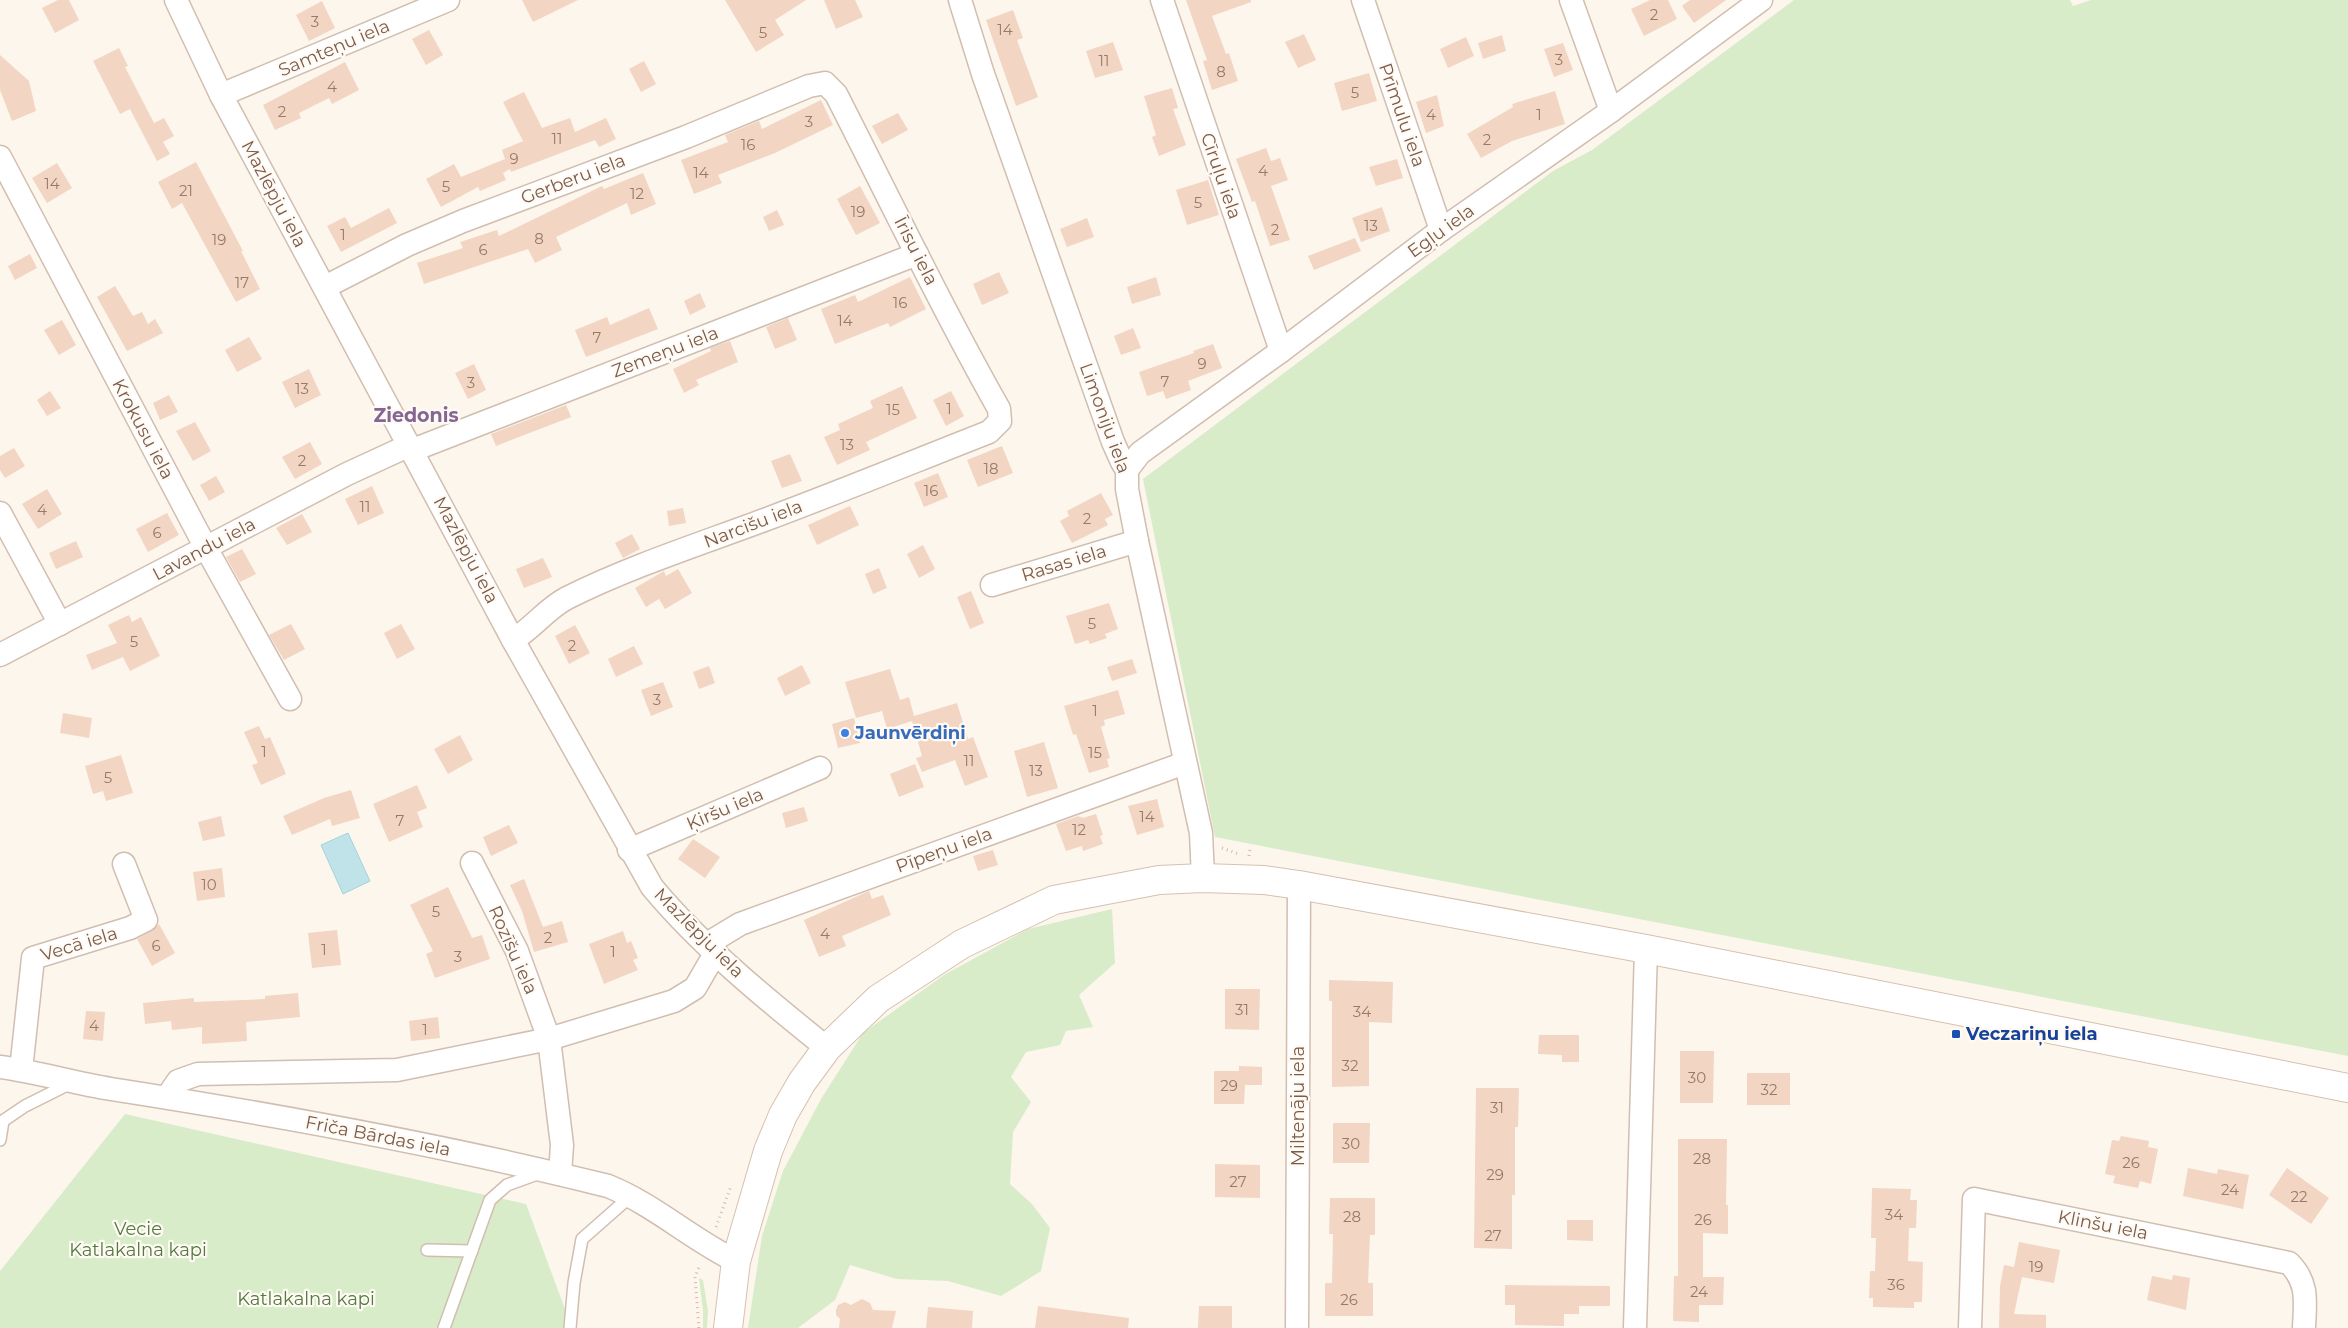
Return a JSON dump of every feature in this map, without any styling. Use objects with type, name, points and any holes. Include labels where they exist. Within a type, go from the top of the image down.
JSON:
[{"type":"main road","points":[[728,1328],[736,1261],[768,1151],[783,1115],[802,1082],[827,1048],[878,999],[962,944],[1008,920],[1054,900],[1158,880],[1204,878],[1264,880],[1299,885],[1646,949],[2348,1088]]},
{"type":"street","name":"Mazlēpju iela","points":[[176,0],[221,95],[629,850],[652,887],[671,910],[778,1008],[827,1048]]},
{"type":"street","name":"Samteņu iela","points":[[221,95],[448,0]]},
{"type":"street","name":"Limoniju iela","points":[[961,0],[983,74],[1113,442],[1122,462],[1128,470],[1127,489],[1137,540],[1201,833],[1204,878]]},
{"type":"street","name":"Cīruļu iela","points":[[1162,0],[1281,351]]},
{"type":"street","name":"Prīmulu iela","points":[[1363,0],[1441,230]]},
{"type":"street","points":[[1571,0],[1611,111]]},
{"type":"street","name":"Egļu iela","points":[[1128,470],[1140,453],[1281,351],[1441,230],[1611,111],[1761,0]]},
{"type":"street","name":"Īrisu iela","points":[[825,83],[836,94],[949,319],[999,409],[1000,421]]},
{"type":"street","name":"Gerberu iela","points":[[325,287],[407,245],[463,221],[686,136],[809,86],[825,83]]},
{"type":"street","name":"Krokusu iela","points":[[0,157],[206,548],[290,699]]},
{"type":"street","name":"Zemeņu iela","points":[[411,447],[917,254]]},
{"type":"street","name":"Narcišu iela","points":[[514,640],[529,630],[544,613],[565,599],[643,565],[989,432],[1000,421]]},
{"type":"street","name":"Lavandu iela","points":[[0,655],[347,474],[411,447]]},
{"type":"street","points":[[0,513],[60,624]]},
{"type":"street","name":"Rasas iela","points":[[992,585],[1137,540]]},
{"type":"street","name":"Pīpeņu iela","points":[[712,948],[740,924],[1185,763]]},
{"type":"street","name":"Ķiršu iela","points":[[629,850],[820,768]]},
{"type":"street","name":"Rozīšu iela","points":[[472,863],[516,951],[549,1039],[562,1144],[553,1172]]},
{"type":"street","name":"Vecā iela","points":[[11,1069],[33,958],[130,928],[146,920],[124,864]]},
{"type":"street","name":"Miltenāju iela","points":[[1297,1328],[1299,885]]},
{"type":"street","points":[[167,1098],[178,1081],[198,1074],[396,1070],[549,1039],[674,1001],[695,988],[712,948]]},
{"type":"street","points":[[1635,1328],[1646,949]]},
{"type":"street","name":"Friča Bārdas iela","points":[[11,1069],[72,1082],[326,1125],[553,1172],[608,1186],[632,1195],[663,1214],[706,1246],[736,1261]]},
{"type":"street","name":"Klinšu iela","points":[[1970,1328],[1974,1199],[2289,1263],[2297,1271],[2305,1288],[2304,1328]]},
{"type":"lane","points":[[0,1140],[2,1122],[25,1106],[72,1082]]},
{"type":"lane","points":[[444,1328],[490,1200],[508,1185],[553,1172]]},
{"type":"lane","points":[[570,1328],[574,1283],[582,1239],[632,1195]]},
{"type":"lane","points":[[427,1250],[472,1251]]},
{"type":"path","points":[[1249,856],[1250,849]]},
{"type":"path","points":[[699,1328],[695,1277],[706,1246],[722,1215],[733,1182]]},
{"type":"green space","points":[[1794,0],[2070,0],[2073,6],[2091,0],[2348,0],[2348,1056],[1215,837],[1143,479],[1553,171],[1592,150]]},
{"type":"green space","points":[[1112,909],[1115,963],[1079,995],[1093,1027],[1066,1031],[1060,1045],[1026,1052],[1011,1077],[1031,1102],[1013,1132],[1010,1184],[1032,1204],[1050,1228],[1041,1271],[1001,1296],[948,1281],[897,1279],[850,1265],[835,1300],[798,1328],[748,1328],[762,1236],[783,1171],[821,1099],[863,1033],[944,975],[1028,929]]},
{"type":"green space","points":[[125,1114],[526,1204],[572,1328],[0,1328],[0,1271]]},
{"type":"green space","points":[[699,1278],[703,1280],[708,1311],[707,1328],[703,1328]]},
{"type":"water","points":[[348,833],[370,881],[343,894],[321,845]]},
{"type":"building","points":[[58,0],[69,0],[79,20],[55,33],[42,8]]},
{"type":"building","points":[[522,0],[578,0],[533,22]]},
{"type":"building","points":[[725,0],[806,0],[775,20],[784,35],[756,52]]},
{"type":"building","points":[[824,0],[855,0],[863,17],[836,29]]},
{"type":"building","points":[[1186,0],[1251,0],[1251,2],[1212,16],[1226,54],[1229,53],[1238,81],[1212,90],[1203,61],[1207,60]]},
{"type":"building","points":[[1650,0],[1668,0],[1677,19],[1644,36],[1631,9]]},
{"type":"building","points":[[1690,0],[1726,0],[1694,23],[1682,6]]},
{"type":"building","points":[[322,1],[335,28],[309,41],[296,15]]},
{"type":"building","points":[[1013,10],[1023,38],[1017,40],[1038,97],[1016,106],[986,20]]},
{"type":"building","points":[[429,30],[443,55],[426,65],[412,39]]},
{"type":"building","points":[[1304,34],[1316,60],[1298,68],[1285,42]]},
{"type":"building","points":[[1502,35],[1506,51],[1483,59],[1478,43]]},
{"type":"building","points":[[1466,37],[1474,56],[1448,68],[1440,49]]},
{"type":"building","points":[[1113,42],[1123,70],[1095,78],[1086,51]]},
{"type":"building","points":[[1563,43],[1573,70],[1554,77],[1544,49]]},
{"type":"building","points":[[119,48],[128,66],[125,67],[154,123],[164,118],[174,136],[163,142],[170,154],[157,161],[130,109],[120,114],[93,61]]},
{"type":"building","points":[[0,55],[29,81],[36,111],[12,121],[0,90]]},
{"type":"building","points":[[644,61],[656,84],[641,92],[629,69]]},
{"type":"building","points":[[345,62],[359,90],[332,104],[329,98],[299,113],[301,118],[275,130],[263,105]]},
{"type":"building","points":[[1369,73],[1377,101],[1342,111],[1334,83]]},
{"type":"building","points":[[1172,88],[1178,108],[1173,109],[1186,145],[1159,156],[1152,137],[1156,135],[1144,96]]},
{"type":"building","points":[[1555,91],[1565,124],[1512,141],[1481,158],[1467,134],[1513,107],[1512,104]]},
{"type":"building","points":[[524,92],[542,128],[570,118],[575,132],[606,118],[616,139],[599,147],[595,140],[511,172],[510,169],[503,173],[506,180],[480,191],[478,187],[441,207],[426,179],[454,164],[461,177],[505,159],[502,150],[523,141],[503,102]]},
{"type":"building","points":[[1437,95],[1444,126],[1426,133],[1416,102]]},
{"type":"building","points":[[821,100],[833,125],[775,153],[718,175],[722,183],[694,194],[681,160],[728,142],[725,135],[759,121],[762,129]]},
{"type":"building","points":[[898,113],[908,130],[882,144],[872,126]]},
{"type":"building","points":[[1266,148],[1271,161],[1280,158],[1288,180],[1271,186],[1290,240],[1270,246],[1255,201],[1252,202],[1236,159]]},
{"type":"building","points":[[1397,159],[1403,178],[1376,186],[1369,167]]},
{"type":"building","points":[[196,162],[243,251],[241,251],[260,289],[236,302],[182,203],[172,209],[158,182]]},
{"type":"building","points":[[57,163],[72,188],[47,203],[32,178]]},
{"type":"building","points":[[643,173],[656,204],[631,215],[627,203],[556,237],[562,250],[535,263],[528,249],[424,284],[417,263],[463,248],[460,242],[497,230],[499,236],[602,186],[604,189]]},
{"type":"building","points":[[1208,180],[1219,215],[1187,225],[1176,190]]},
{"type":"building","points":[[860,186],[880,223],[856,235],[837,199]]},
{"type":"building","points":[[1382,207],[1390,231],[1361,242],[1352,218]]},
{"type":"building","points":[[389,208],[397,223],[341,252],[327,226],[345,217],[351,228]]},
{"type":"building","points":[[777,210],[784,225],[769,231],[763,217]]},
{"type":"building","points":[[1087,218],[1094,237],[1067,247],[1060,229]]},
{"type":"building","points":[[1355,238],[1361,251],[1314,270],[1308,256]]},
{"type":"building","points":[[30,254],[37,268],[15,280],[8,266]]},
{"type":"building","points":[[999,272],[1009,293],[982,305],[973,284]]},
{"type":"building","points":[[910,277],[926,309],[890,327],[888,323],[835,344],[821,309],[855,295],[858,302]]},
{"type":"building","points":[[1156,277],[1161,295],[1132,304],[1127,287]]},
{"type":"building","points":[[115,286],[133,316],[142,312],[148,324],[155,319],[163,333],[127,351],[97,297]]},
{"type":"building","points":[[700,293],[706,307],[690,315],[684,301]]},
{"type":"building","points":[[649,308],[658,329],[586,357],[575,330],[607,317],[610,325]]},
{"type":"building","points":[[788,318],[797,340],[775,349],[766,327]]},
{"type":"building","points":[[62,320],[76,345],[59,355],[44,330]]},
{"type":"building","points":[[1133,328],[1141,348],[1121,355],[1114,336]]},
{"type":"building","points":[[249,337],[262,359],[237,372],[225,350]]},
{"type":"building","points":[[730,341],[738,362],[696,380],[699,385],[684,393],[673,369],[711,351],[710,348]]},
{"type":"building","points":[[1213,344],[1222,368],[1188,381],[1191,390],[1166,399],[1163,391],[1147,396],[1139,372],[1194,353],[1193,351]]},
{"type":"building","points":[[474,364],[486,390],[468,399],[455,373]]},
{"type":"building","points":[[309,369],[321,395],[295,408],[282,382]]},
{"type":"building","points":[[902,386],[917,418],[866,442],[870,450],[837,465],[824,437],[840,430],[838,424],[873,408],[870,401]]},
{"type":"building","points":[[50,391],[61,408],[47,416],[37,400]]},
{"type":"building","points":[[951,391],[964,416],[946,426],[933,400]]},
{"type":"building","points":[[169,395],[178,412],[160,420],[153,403]]},
{"type":"building","points":[[566,405],[571,417],[496,446],[491,434]]},
{"type":"building","points":[[195,422],[211,451],[193,461],[176,431]]},
{"type":"building","points":[[310,442],[322,464],[295,479],[282,457]]},
{"type":"building","points":[[1002,446],[1013,473],[978,487],[967,460]]},
{"type":"building","points":[[14,448],[25,466],[5,478],[0,470],[0,456]]},
{"type":"building","points":[[790,454],[802,481],[782,488],[771,461]]},
{"type":"building","points":[[938,473],[948,497],[924,507],[914,483]]},
{"type":"building","points":[[216,476],[225,492],[209,501],[200,485]]},
{"type":"building","points":[[372,486],[384,513],[358,525],[345,499]]},
{"type":"building","points":[[47,489],[62,514],[38,529],[22,504]]},
{"type":"building","points":[[1101,493],[1113,515],[1105,519],[1108,525],[1072,543],[1060,521],[1069,516],[1067,511]]},
{"type":"building","points":[[850,506],[859,525],[817,545],[808,525]]},
{"type":"building","points":[[683,508],[686,523],[669,526],[667,511]]},
{"type":"building","points":[[167,513],[179,535],[148,552],[136,529]]},
{"type":"building","points":[[302,514],[312,532],[287,545],[276,528]]},
{"type":"building","points":[[632,534],[640,549],[623,558],[615,543]]},
{"type":"building","points":[[76,541],[83,557],[56,569],[49,553]]},
{"type":"building","points":[[923,545],[935,569],[919,578],[907,554]]},
{"type":"building","points":[[242,549],[256,574],[240,582],[226,557]]},
{"type":"building","points":[[543,558],[552,577],[524,588],[516,569]]},
{"type":"building","points":[[879,568],[887,588],[873,594],[865,574]]},
{"type":"building","points":[[678,569],[692,593],[665,609],[659,599],[646,607],[635,588],[664,571],[666,576]]},
{"type":"building","points":[[971,591],[984,623],[970,629],[957,597]]},
{"type":"building","points":[[1109,603],[1118,629],[1105,634],[1107,638],[1090,644],[1088,640],[1075,644],[1066,616]]},
{"type":"building","points":[[129,615],[132,622],[141,617],[160,656],[130,671],[123,657],[92,670],[86,655],[117,643],[108,625]]},
{"type":"building","points":[[291,624],[305,649],[284,660],[269,635]]},
{"type":"building","points":[[401,624],[415,649],[397,659],[384,633]]},
{"type":"building","points":[[575,625],[590,653],[569,664],[555,636]]},
{"type":"building","points":[[634,646],[643,664],[616,677],[608,659]]},
{"type":"building","points":[[1132,659],[1137,673],[1112,681],[1107,667]]},
{"type":"building","points":[[802,665],[811,683],[785,696],[777,678]]},
{"type":"building","points":[[709,666],[715,683],[699,689],[693,672]]},
{"type":"building","points":[[890,669],[900,700],[909,697],[914,716],[957,703],[968,739],[973,737],[988,777],[965,786],[955,760],[922,772],[916,758],[922,756],[912,721],[887,729],[882,711],[856,718],[845,682]]},
{"type":"building","points":[[663,682],[673,707],[651,716],[641,690]]},
{"type":"building","points":[[1118,690],[1125,714],[1104,720],[1105,725],[1101,727],[1110,758],[1107,759],[1109,767],[1089,773],[1076,734],[1073,735],[1064,706]]},
{"type":"building","points":[[63,713],[92,718],[89,738],[60,733]]},
{"type":"building","points":[[854,718],[860,743],[838,748],[832,724]]},
{"type":"building","points":[[259,726],[265,739],[270,737],[286,774],[261,785],[252,765],[258,763],[244,732]]},
{"type":"building","points":[[460,735],[473,760],[448,774],[434,749]]},
{"type":"building","points":[[1044,742],[1058,788],[1027,797],[1014,751]]},
{"type":"building","points":[[121,755],[133,793],[106,801],[103,791],[93,794],[85,766]]},
{"type":"building","points":[[915,764],[924,787],[899,797],[890,774]]},
{"type":"building","points":[[417,785],[427,808],[417,812],[423,827],[389,842],[373,804]]},
{"type":"building","points":[[351,790],[360,818],[332,826],[330,819],[292,835],[283,816],[324,798]]},
{"type":"building","points":[[1157,799],[1164,827],[1137,835],[1128,806]]},
{"type":"building","points":[[804,807],[808,821],[786,828],[782,813]]},
{"type":"building","points":[[1096,814],[1103,835],[1100,836],[1103,844],[1083,851],[1082,846],[1066,851],[1056,824],[1078,816],[1083,818]]},
{"type":"building","points":[[221,816],[225,836],[203,841],[198,822]]},
{"type":"building","points":[[509,825],[518,843],[491,856],[483,837]]},
{"type":"building","points":[[693,839],[720,857],[705,878],[678,859]]},
{"type":"building","points":[[993,850],[998,865],[978,871],[973,856]]},
{"type":"building","points":[[222,868],[225,897],[197,901],[193,872]]},
{"type":"building","points":[[524,879],[543,927],[562,921],[568,942],[534,952],[522,911],[510,885]]},
{"type":"building","points":[[448,887],[472,938],[482,935],[490,959],[435,978],[426,954],[433,951],[410,905]]},
{"type":"building","points":[[869,891],[872,899],[883,895],[891,915],[842,936],[846,946],[819,957],[804,920]]},
{"type":"building","points":[[159,924],[175,953],[152,966],[137,939],[152,931]]},
{"type":"building","points":[[337,930],[341,965],[312,968],[308,933]]},
{"type":"building","points":[[623,931],[627,943],[631,941],[638,958],[633,960],[638,970],[604,984],[589,944]]},
{"type":"building","points":[[1329,980],[1393,982],[1392,1023],[1369,1022],[1369,1086],[1332,1087],[1332,1001],[1329,1001]]},
{"type":"building","points":[[1225,989],[1260,989],[1259,1030],[1225,1029]]},
{"type":"building","points":[[298,993],[300,1017],[246,1022],[247,1041],[202,1044],[202,1027],[172,1030],[171,1021],[145,1024],[143,1003],[194,998],[194,1002],[265,999],[265,996]]},
{"type":"building","points":[[86,1011],[105,1012],[103,1041],[83,1039]]},
{"type":"building","points":[[438,1017],[440,1038],[411,1041],[409,1021]]},
{"type":"building","points":[[1539,1035],[1579,1035],[1579,1062],[1562,1062],[1562,1055],[1538,1054]]},
{"type":"building","points":[[1680,1051],[1714,1051],[1713,1103],[1680,1103]]},
{"type":"building","points":[[1239,1066],[1262,1067],[1262,1085],[1245,1085],[1244,1104],[1214,1104],[1214,1071],[1239,1071]]},
{"type":"building","points":[[1747,1073],[1790,1073],[1790,1105],[1747,1105]]},
{"type":"building","points":[[1476,1088],[1519,1088],[1518,1127],[1515,1127],[1515,1195],[1512,1195],[1512,1249],[1474,1248]]},
{"type":"building","points":[[1333,1123],[1370,1123],[1369,1163],[1333,1163]]},
{"type":"building","points":[[2121,1136],[2149,1141],[2148,1147],[2158,1149],[2151,1184],[2140,1181],[2138,1188],[2113,1183],[2115,1176],[2105,1174],[2112,1140],[2119,1141]]},
{"type":"building","points":[[1678,1139],[1727,1139],[1726,1205],[1728,1205],[1728,1234],[1703,1233],[1703,1277],[1724,1277],[1723,1305],[1699,1305],[1699,1322],[1673,1321],[1674,1276],[1678,1276]]},
{"type":"building","points":[[1215,1164],[1260,1165],[1260,1198],[1215,1197]]},
{"type":"building","points":[[2188,1168],[2217,1174],[2218,1169],[2249,1175],[2243,1209],[2183,1196]]},
{"type":"building","points":[[2287,1168],[2329,1198],[2311,1224],[2269,1195]]},
{"type":"building","points":[[1872,1188],[1911,1189],[1910,1200],[1917,1200],[1916,1228],[1909,1228],[1908,1261],[1923,1262],[1922,1302],[1914,1302],[1914,1308],[1873,1307],[1873,1298],[1869,1298],[1870,1271],[1875,1271],[1876,1238],[1871,1238]]},
{"type":"building","points":[[1330,1198],[1375,1198],[1375,1235],[1370,1235],[1368,1283],[1373,1283],[1373,1316],[1325,1316],[1325,1283],[1332,1283],[1333,1234],[1329,1234]]},
{"type":"building","points":[[1567,1220],[1593,1220],[1593,1241],[1567,1240]]},
{"type":"building","points":[[2019,1242],[2060,1250],[2054,1283],[2022,1277],[2014,1314],[2046,1315],[2046,1328],[1999,1328],[2000,1286],[2004,1265],[2014,1267]]},
{"type":"building","points":[[2173,1275],[2190,1278],[2186,1310],[2147,1300],[2152,1276],[2172,1280]]},
{"type":"building","points":[[1505,1285],[1610,1286],[1610,1306],[1579,1306],[1579,1314],[1564,1314],[1564,1326],[1515,1325],[1515,1305],[1505,1305]]},
{"type":"building","points":[[862,1299],[870,1303],[873,1310],[896,1311],[892,1328],[839,1328],[840,1319],[836,1315],[838,1305],[845,1302],[851,1305]]},
{"type":"building","points":[[1038,1306],[1129,1318],[1128,1328],[1035,1328]]},
{"type":"building","points":[[1199,1306],[1232,1306],[1232,1328],[1198,1328]]},
{"type":"building","points":[[928,1307],[973,1311],[972,1328],[926,1328]]},
{"type":"place","name":"Jaunvērdiņi","points":[[845,733]]},
{"type":"place","name":"Veczariņu iela","points":[[1956,1034]]},
{"type":"district","name":"Ziedonis","points":[[416,415]]},
{"type":"park label","name":"Vecie Katlakalna kapi","points":[[138,1239]]},
{"type":"park label","name":"Katlakalna kapi","points":[[306,1299]]}]
